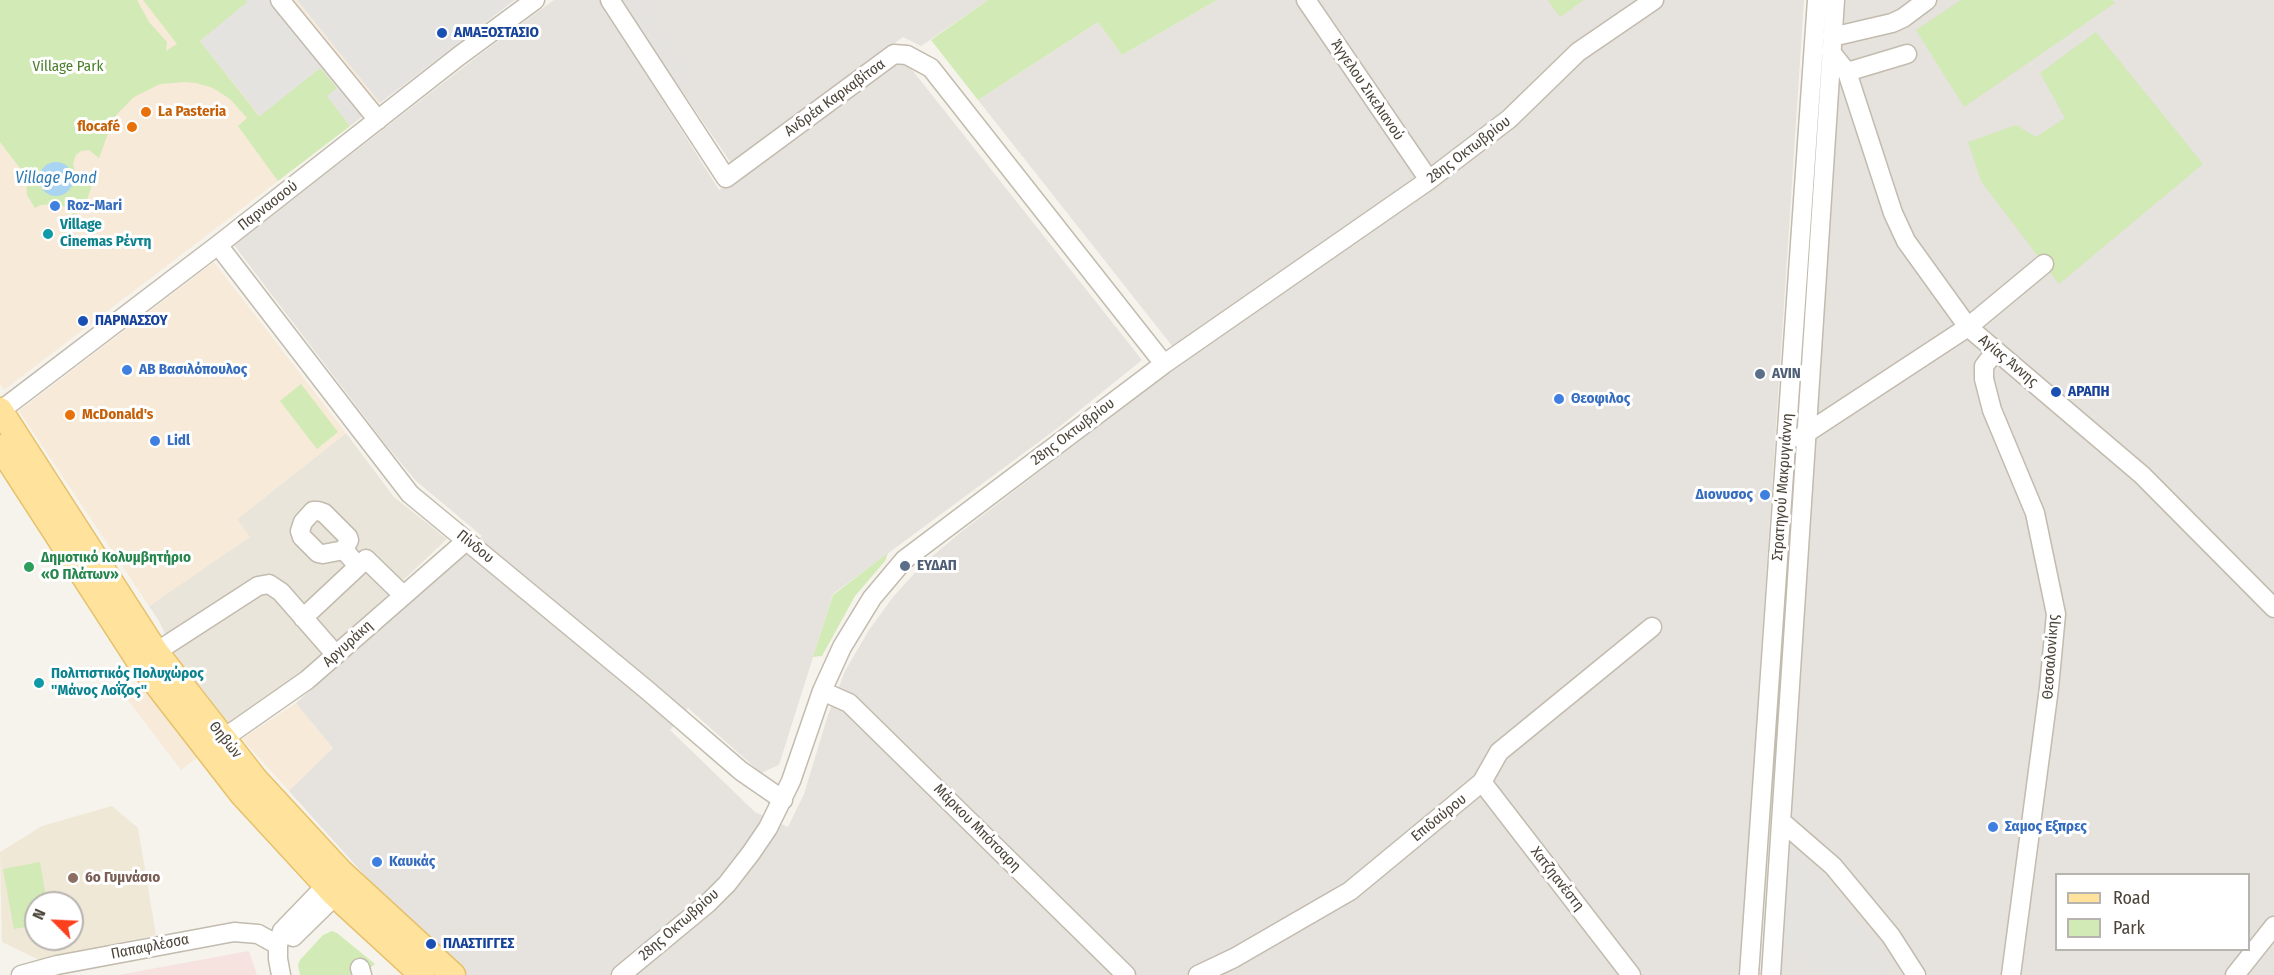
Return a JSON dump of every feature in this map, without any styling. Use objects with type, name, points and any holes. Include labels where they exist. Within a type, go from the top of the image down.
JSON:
[{"type":"main road","name":"Θηβών","points":[[0,411],[156,652],[338,883],[422,975]]},
{"type":"main road","name":"Θηβών","points":[[0,447],[140,663],[241,793],[338,883],[453,975]]},
{"type":"street","points":[[280,0],[378,120]]},
{"type":"street","name":"Παρνασσού","points":[[0,411],[535,0]]},
{"type":"street","name":"Ανδρέα Καρκαβίτσα","points":[[610,0],[726,178],[894,54],[907,55],[931,68],[1164,364]]},
{"type":"street","name":"Άγγελου Σικελιανού","points":[[1306,0],[1429,180]]},
{"type":"street","name":"28ης Οκτωβρίου","points":[[621,975],[696,913],[727,884],[768,828],[783,800],[799,761],[822,691],[858,618],[904,560],[1164,364],[1429,180],[1509,119],[1578,52],[1654,0]]},
{"type":"street","name":"Στρατηγού Μακρυγιάννη","points":[[1771,975],[1806,435],[1826,47],[1817,0]]},
{"type":"street","name":"Στρατηγού Μακρυγιάννη","points":[[1749,975],[1786,446],[1826,47],[1835,0]]},
{"type":"street","points":[[1826,47],[1903,18],[1927,0]]},
{"type":"street","name":"Αγίας Άννης","points":[[1826,47],[1847,72],[1893,213],[1906,241],[1968,327],[2142,475],[2274,608]]},
{"type":"street","points":[[1847,72],[1907,54]]},
{"type":"street","name":"Πίνδου","points":[[218,245],[410,494],[741,771],[783,800]]},
{"type":"street","points":[[1786,446],[1968,327],[2044,264]]},
{"type":"street","name":"Θεσσαλονίκης","points":[[1995,352],[1984,366],[1984,379],[1992,410],[2035,513],[2056,614],[2049,688],[2011,975]]},
{"type":"street","name":"Αργυράκη","points":[[224,738],[307,681],[466,541]]},
{"type":"street","points":[[344,550],[358,566]]},
{"type":"street","points":[[303,618],[366,559],[403,595]]},
{"type":"street","points":[[156,652],[258,586],[269,584],[281,592],[336,655]]},
{"type":"street","name":"Επιδαύρου","points":[[1198,975],[1234,958],[1344,895],[1482,782],[1499,752],[1652,627]]},
{"type":"street","name":"Μάρκου Μπότσαρη","points":[[822,691],[849,703],[1126,975]]},
{"type":"street","name":"Χατζηανέστη","points":[[1482,782],[1631,975]]},
{"type":"street","points":[[1781,821],[1833,866],[1891,936],[1916,975]]},
{"type":"street","points":[[281,975],[278,945],[292,938],[338,883]]},
{"type":"street","points":[[2235,975],[2274,926]]},
{"type":"street","name":"Παπαφλέσσα","points":[[21,975],[57,965],[234,932],[258,934],[278,945]]},
{"type":"shaded area","points":[[0,0],[297,0],[380,103],[4,390],[0,384]]},
{"type":"shaded area","points":[[246,0],[290,0],[376,106],[350,126],[327,96],[337,88],[320,68],[260,116],[200,41],[247,2]]},
{"type":"shaded area","points":[[297,0],[515,0],[380,103]]},
{"type":"shaded area","points":[[554,0],[600,0],[719,190],[894,60],[909,66],[1142,360],[1059,427],[833,594],[779,765],[761,773],[688,708],[670,730],[755,812],[788,827],[804,794],[828,715],[845,671],[869,630],[893,597],[923,564],[961,532],[1184,361],[978,100],[1098,22],[1122,55],[1217,0],[1804,0],[1740,975],[465,975],[412,928],[289,791],[333,748],[296,703],[482,536],[416,481],[234,245]]},
{"type":"shaded area","points":[[620,0],[988,0],[921,46],[903,37],[731,163]]},
{"type":"shaded area","points":[[622,0],[644,0],[695,81],[682,89]]},
{"type":"shaded area","points":[[1845,0],[2274,0],[2274,975],[1779,975]]},
{"type":"shaded area","points":[[214,262],[346,433],[237,519],[250,537],[149,606],[19,411]]},
{"type":"shaded area","points":[[346,433],[394,497],[447,539],[310,668],[230,723],[216,716],[176,658],[159,621],[149,606],[249,537],[237,519]]},
{"type":"shaded area","points":[[146,686],[198,757],[181,770],[128,700]]},
{"type":"shaded area","points":[[296,703],[333,748],[289,791],[242,739]]},
{"type":"shaded area","name":"6ο Γυμνάσιο","points":[[112,806],[138,828],[156,935],[84,950],[84,891],[24,891],[24,951],[81,951],[39,960],[2,942],[0,852],[42,826]]},
{"type":"shaded area","points":[[1788,834],[1891,965],[1882,975],[1818,975],[1782,939]]},
{"type":"shaded area","points":[[249,951],[257,975],[118,975]]},
{"type":"green space","name":"Village Park","points":[[0,0],[137,0],[149,22],[167,42],[166,51],[177,44],[143,0],[246,0],[248,2],[200,41],[259,116],[320,68],[337,88],[327,96],[350,126],[278,181],[238,126],[247,118],[230,99],[213,88],[196,83],[160,84],[134,97],[118,113],[99,158],[89,150],[81,151],[76,155],[73,163],[75,172],[89,178],[91,188],[86,203],[74,215],[65,207],[57,204],[41,205],[35,208],[27,195],[26,176],[0,142]]},
{"type":"green space","points":[[988,0],[1217,0],[1122,55],[1098,22],[978,100],[931,40]]},
{"type":"green space","points":[[1548,0],[1584,0],[1560,17]]},
{"type":"green space","points":[[1961,0],[2112,0],[2115,3],[1964,107],[1916,30]]},
{"type":"green space","points":[[2096,32],[2203,164],[2059,284],[1981,181],[1968,142],[2016,125],[2036,137],[2065,118],[2040,73]]},
{"type":"green space","points":[[301,384],[338,432],[317,449],[280,401]]},
{"type":"green space","points":[[888,553],[885,561],[855,596],[822,656],[813,657],[833,595]]},
{"type":"green space","points":[[40,862],[45,891],[24,891],[24,927],[14,929],[3,869]]},
{"type":"green space","points":[[332,931],[375,964],[349,975],[300,975],[298,965],[300,960],[323,935]]},
{"type":"water","name":"Village Pond","points":[[56,162],[68,167],[73,179],[68,191],[56,196],[44,191],[39,179],[44,167]]},
{"type":"place","name":"ΑΜΑΞΟΣΤΑΣΙΟ","points":[[442,33]]},
{"type":"place","name":"La Pasteria","points":[[146,112]]},
{"type":"place","name":"flocafé","points":[[132,127]]},
{"type":"place","name":"Roz-Mari","points":[[55,206]]},
{"type":"place","name":"Village Cinemas Ρέντη","points":[[48,234]]},
{"type":"place","name":"ΠΑΡΝΑΣΣΟΥ","points":[[83,321]]},
{"type":"place","name":"ΑΒ Βασιλόπουλος","points":[[127,370]]},
{"type":"place","name":"AVIN","points":[[1760,374]]},
{"type":"place","name":"ΑΡΑΠΗ","points":[[2056,392]]},
{"type":"place","name":"Θεοφιλος","points":[[1559,399]]},
{"type":"place","name":"McDonald's","points":[[70,415]]},
{"type":"place","name":"Lidl","points":[[155,441]]},
{"type":"place","name":"Διονυσος","points":[[1765,495]]},
{"type":"place","name":"ΕΥΔΑΠ","points":[[905,566]]},
{"type":"place","name":"Δημοτικό Κολυμβητήριο «Ο Πλάτων»","points":[[29,567]]},
{"type":"place","name":"Πολιτιστικός Πολυχώρος \"Μάνος Λοΐζος\"","points":[[39,683]]},
{"type":"place","name":"Σαμος Εξπρες","points":[[1993,827]]},
{"type":"place","name":"Καυκάς","points":[[377,862]]},
{"type":"place","name":"6ο Γυμνάσιο","points":[[73,878]]},
{"type":"place","name":"ΠΛΑΣΤΙΓΓΕΣ","points":[[431,944]]}]
